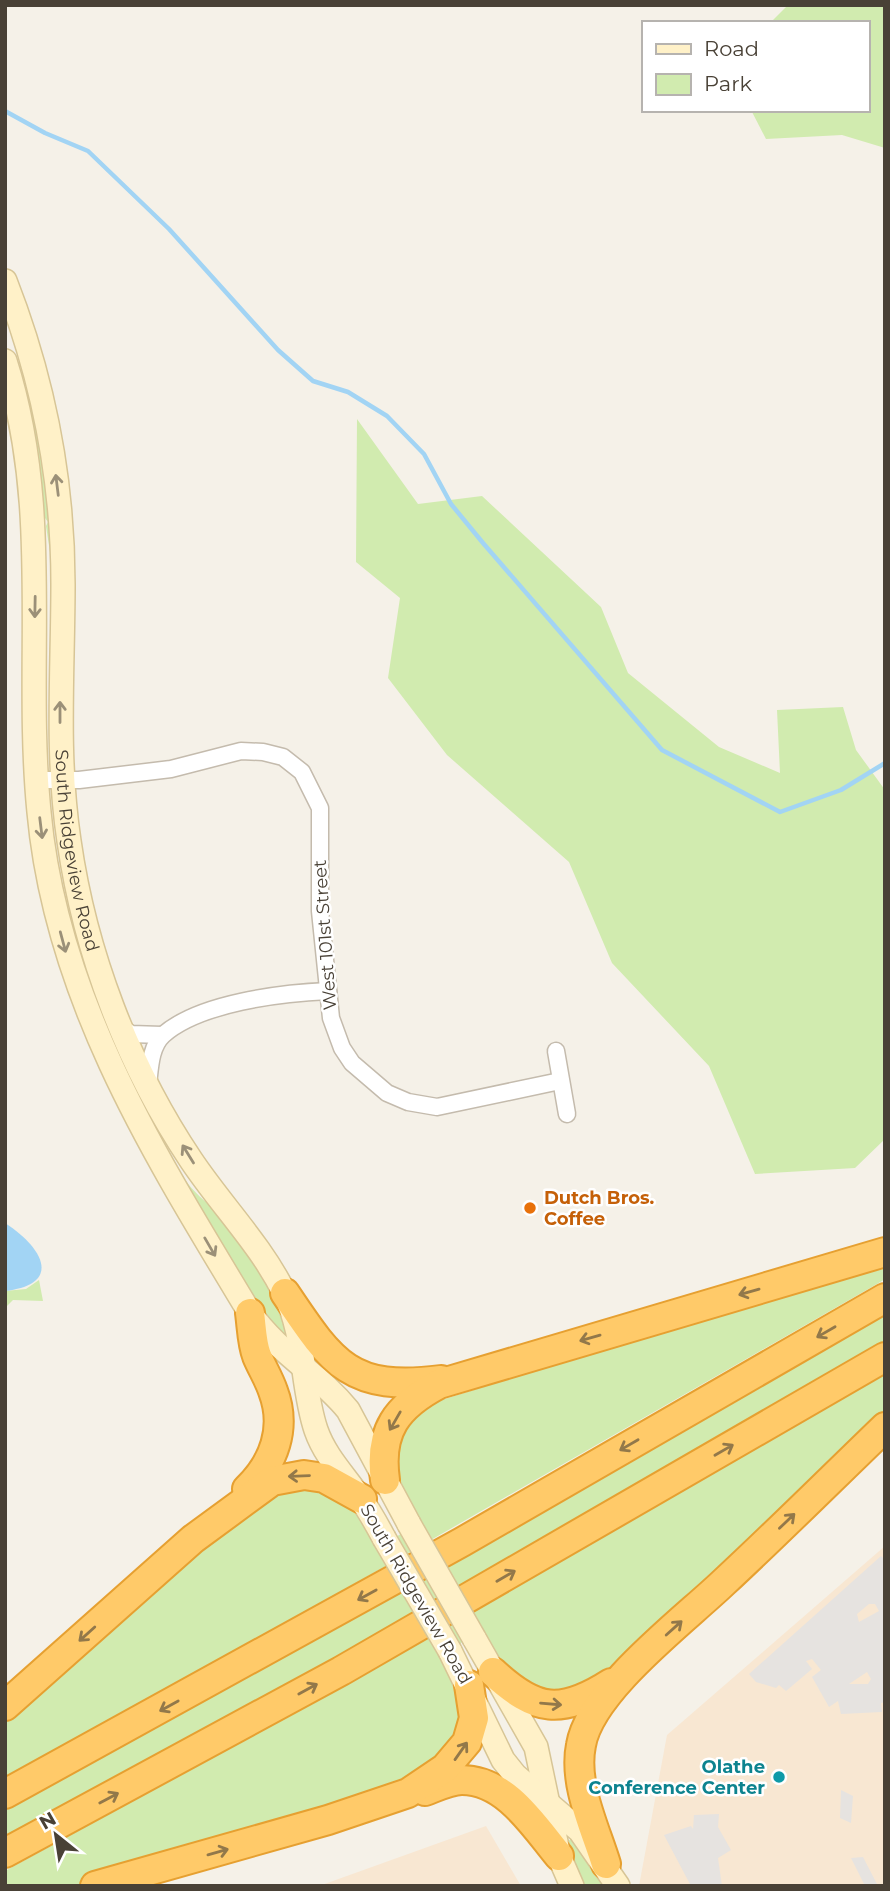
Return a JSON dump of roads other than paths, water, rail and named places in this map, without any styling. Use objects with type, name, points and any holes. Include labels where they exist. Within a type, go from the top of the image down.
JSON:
[{"type":"highway","points":[[385,1480],[382,1459],[385,1444],[401,1411],[430,1390],[471,1373],[885,1252]]},
{"type":"highway","points":[[285,1293],[320,1345],[354,1373],[381,1382],[407,1382],[471,1373]]},
{"type":"highway","points":[[5,1794],[307,1629],[885,1298]]},
{"type":"highway","points":[[5,1706],[193,1539],[265,1470],[276,1448],[279,1432],[274,1392],[256,1353],[250,1313]]},
{"type":"highway","points":[[5,1853],[341,1671],[885,1357]]},
{"type":"highway","points":[[612,1875],[582,1787],[580,1746],[592,1716],[640,1660],[885,1427]]},
{"type":"highway","points":[[193,1539],[255,1492],[272,1481],[287,1477],[324,1478],[362,1499]]},
{"type":"highway","points":[[408,1793],[445,1769],[467,1742],[481,1679],[541,1704],[562,1705],[584,1701],[640,1660]]},
{"type":"highway","points":[[95,1886],[328,1821],[408,1793],[425,1791],[461,1780],[488,1786],[507,1797],[559,1856]]},
{"type":"main road","name":"South Ridgeview Road","points":[[5,281],[28,346],[46,414],[58,498],[63,583],[61,780],[82,906],[100,971],[121,1027],[148,1085],[190,1158],[257,1247],[285,1293],[296,1327],[316,1430],[324,1448],[362,1499],[450,1651],[481,1679],[536,1747],[559,1856],[572,1886]]},
{"type":"main road","points":[[5,352],[28,346]]},
{"type":"main road","name":"South Ridgeview Road","points":[[5,361],[33,499],[36,555],[37,780],[48,876],[62,940],[103,1053],[125,1099],[250,1313],[271,1342],[338,1397],[348,1410],[474,1638],[488,1733],[503,1760],[549,1806],[580,1831],[612,1875]]},
{"type":"main road","points":[[103,1053],[120,1053],[136,1060]]},
{"type":"street","name":"West 101st Street","points":[[37,780],[171,769],[252,751],[274,754],[293,764],[311,785],[320,808],[319,891],[331,1018],[342,1048],[363,1076],[397,1098],[421,1105],[453,1105],[560,1081]]},
{"type":"street","points":[[121,1027],[131,1034],[162,1035],[209,1011],[234,1003],[328,991]]},
{"type":"street","points":[[148,1085],[152,1055],[162,1035]]},
{"type":"street","points":[[556,1051],[567,1114]]},
{"type":"water","points":[[5,1223],[29,1242],[41,1263],[41,1272],[35,1281],[24,1287],[5,1291]]},
{"type":"waterway","points":[[5,111],[45,133],[88,151],[169,229],[278,350],[313,381],[348,392],[387,416],[424,454],[451,504],[483,543],[662,750],[780,812],[841,790],[885,763]]},
{"type":"place","name":"Dutch Bros. Coffee","points":[[530,1208]]},
{"type":"place","name":"Olathe Conference Center","points":[[779,1777]]}]
